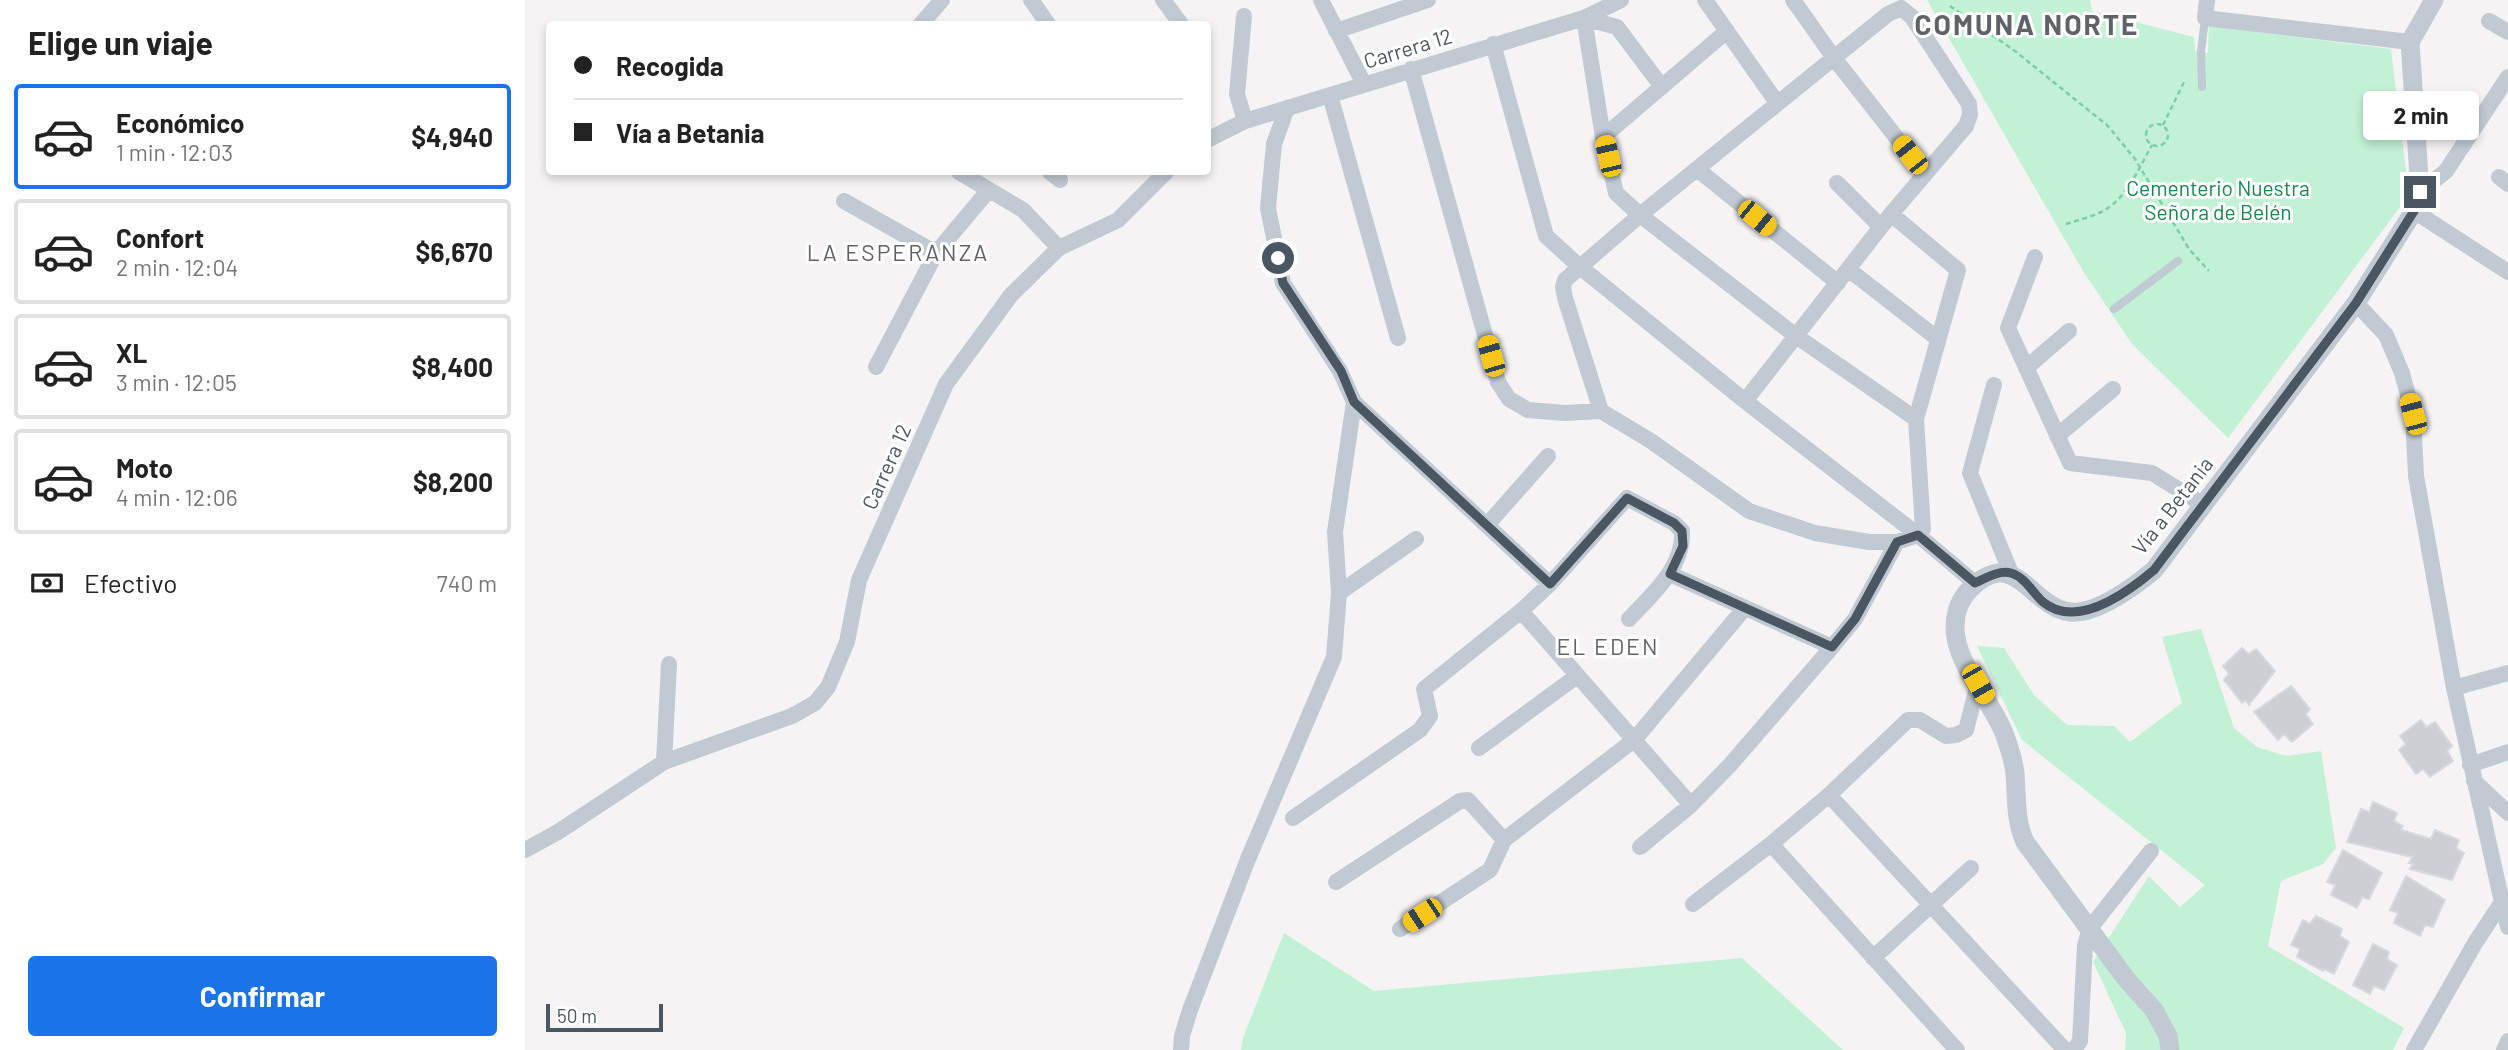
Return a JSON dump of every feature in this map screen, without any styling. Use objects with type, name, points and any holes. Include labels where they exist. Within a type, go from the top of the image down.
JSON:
[{"type":"street","points":[[924,21],[942,0]]},
{"type":"street","points":[[1031,0],[1042,21]]},
{"type":"street","points":[[1163,0],[1179,21]]},
{"type":"street","points":[[1321,0],[1364,84]]},
{"type":"street","points":[[1336,31],[1428,0]]},
{"type":"street","name":"Carrera 12","points":[[1211,138],[1245,121],[1584,18],[1621,0]]},
{"type":"street","points":[[1705,0],[1777,103]]},
{"type":"street","points":[[1793,0],[1834,58],[1925,174]]},
{"type":"street","points":[[2207,0],[2205,19],[2410,42],[2434,0]]},
{"type":"street","points":[[1601,411],[1563,287],[1565,280],[1640,215],[1834,58],[1883,7],[1901,8],[1912,17],[1969,104],[1970,115],[1966,126],[1886,221],[1745,401]]},
{"type":"street","points":[[1244,16],[1237,94],[1245,121]]},
{"type":"street","points":[[1661,87],[1618,27],[1584,18],[1603,137],[1616,192],[1640,215],[1796,336],[1916,419]]},
{"type":"street","points":[[2489,21],[2508,32]]},
{"type":"street","points":[[1603,137],[1727,31]]},
{"type":"street","name":"Vía a Betania","points":[[2011,573],[2029,585],[2044,602],[2054,608],[2072,612],[2085,610],[2117,597],[2154,570],[2356,303],[2414,211],[2420,192],[2410,42]]},
{"type":"street","points":[[1493,44],[1546,236],[1745,401],[1918,535],[1975,583]]},
{"type":"street","points":[[1411,69],[1499,382],[1509,399],[1528,410],[1565,413],[1601,411],[1651,440],[1749,511],[1815,533],[1869,542],[1897,542],[1918,535],[1923,529],[1916,419],[1958,270],[1886,221],[1837,183]]},
{"type":"street","points":[[2420,192],[2446,171],[2507,82]]},
{"type":"street","points":[[1330,95],[1398,338]]},
{"type":"street","points":[[1287,108],[1274,144],[1268,208],[1283,283],[1341,371],[1354,402],[1550,584]]},
{"type":"street","points":[[1697,170],[1837,283]]},
{"type":"street","points":[[964,175],[1023,210],[1059,248]]},
{"type":"street","name":"Carrera 12","points":[[525,850],[558,832],[664,762],[792,716],[815,703],[828,687],[847,642],[859,579],[946,384],[1011,295],[1059,248],[1118,220],[1162,175]]},
{"type":"street","points":[[876,367],[936,253],[988,191]]},
{"type":"street","points":[[844,201],[936,253]]},
{"type":"street","points":[[2414,211],[2508,272]]},
{"type":"street","points":[[2035,257],[2008,328],[2070,463],[2152,473],[2204,505]]},
{"type":"street","points":[[1848,269],[1938,339]]},
{"type":"street","points":[[2356,303],[2386,335],[2402,373],[2413,414],[2416,476],[2454,688],[2474,781],[2475,814],[2491,859],[2508,927]]},
{"type":"street","points":[[2026,368],[2069,331]]},
{"type":"street","points":[[1994,386],[1970,473],[2011,573],[1993,574],[1975,583],[1960,602],[1955,615],[1956,638],[1963,661],[2003,731],[2012,757],[2019,829],[2036,858],[2127,980],[2154,1010],[2168,1036],[2169,1050]]},
{"type":"street","points":[[2057,436],[2113,388]]},
{"type":"street","points":[[1181,1050],[1190,1010],[1248,859],[1334,657],[1339,593],[1335,533],[1354,402]]},
{"type":"street","points":[[1487,525],[1548,456]]},
{"type":"street","points":[[1293,818],[1420,730],[1430,716],[1424,689],[1521,611],[1550,584],[1627,498],[1674,523],[1682,531],[1683,546],[1670,574],[1629,619]]},
{"type":"street","points":[[1339,593],[1416,539]]},
{"type":"street","points":[[1640,847],[1691,806],[1832,647],[1855,619],[1897,542]]},
{"type":"street","points":[[1670,574],[1832,647]]},
{"type":"street","points":[[1399,929],[1490,870],[1504,840],[1634,740],[1744,609]]},
{"type":"street","points":[[1521,611],[1691,806]]},
{"type":"street","points":[[664,762],[669,664]]},
{"type":"street","points":[[2454,688],[2508,673]]},
{"type":"street","points":[[1479,748],[1577,676]]},
{"type":"street","points":[[1693,904],[1829,795],[1908,720],[1920,720],[1947,736],[1966,730],[1978,684]]},
{"type":"street","points":[[2470,765],[2508,752]]},
{"type":"street","points":[[2474,781],[2508,813]]},
{"type":"street","points":[[1829,795],[2065,1050]]},
{"type":"street","points":[[1336,882],[1460,801],[1468,800],[1504,840]]},
{"type":"street","points":[[1771,844],[1957,1050]]},
{"type":"street","points":[[2074,1050],[2080,1041],[2085,946],[2090,928],[2151,851]]},
{"type":"street","points":[[2491,859],[2508,875]]},
{"type":"street","points":[[1873,958],[1971,868]]},
{"type":"street","points":[[2414,1050],[2475,943],[2502,902]]},
{"type":"street","points":[[2504,1050],[2508,1041]]},
{"type":"lane","points":[[2202,87],[2201,52],[2205,19]]},
{"type":"lane","points":[[2113,309],[2178,261]]},
{"type":"path","points":[[1950,6],[2025,59],[2108,126],[2135,159],[2189,248],[2209,271]]},
{"type":"path","points":[[2163,125],[2184,82]]},
{"type":"path","points":[[2152,124],[2163,125],[2168,131],[2167,141],[2161,146],[2152,145],[2146,138],[2147,130],[2152,124]]},
{"type":"path","points":[[2066,224],[2102,212],[2118,200],[2152,145]]},
{"type":"green space","name":"Cementerio Nuestra Señora de Belén","points":[[1927,0],[2090,0],[2092,11],[2194,37],[2195,51],[2208,53],[2209,26],[2391,49],[2409,195],[2228,438],[2132,344],[2083,271]]},
{"type":"green space","points":[[2201,629],[2234,728],[2257,747],[2286,756],[2321,751],[2336,848],[2323,864],[2281,881],[2268,946],[2404,1028],[2393,1050],[2125,1050],[2126,1033],[2093,962],[2149,876],[2180,907],[2205,885],[2022,740],[1977,646],[2004,648],[2034,695],[2067,725],[2114,726],[2130,742],[2182,703],[2162,637]]},
{"type":"green space","points":[[1284,933],[1374,991],[1742,958],[1843,1050],[1241,1050],[1243,1038]]},
{"type":"building","points":[[2242,648],[2248,654],[2256,649],[2275,671],[2249,705],[2245,700],[2242,703],[2224,680],[2229,674],[2223,666]]},
{"type":"building","points":[[2291,686],[2310,709],[2306,714],[2313,724],[2292,742],[2284,734],[2278,740],[2254,712]]},
{"type":"building","points":[[2421,720],[2426,727],[2435,722],[2452,746],[2447,751],[2453,761],[2430,777],[2423,769],[2416,774],[2399,750],[2406,744],[2400,736]]},
{"type":"building","points":[[2373,802],[2397,813],[2394,821],[2403,826],[2401,830],[2431,839],[2435,830],[2459,840],[2456,848],[2464,853],[2452,880],[2410,869],[2413,864],[2409,863],[2412,857],[2347,842],[2361,809],[2369,812]]},
{"type":"building","points":[[2343,850],[2382,873],[2369,899],[2362,897],[2357,908],[2331,895],[2335,885],[2327,882]]},
{"type":"building","points":[[2406,876],[2445,900],[2433,927],[2425,925],[2420,936],[2394,923],[2398,913],[2390,910]]},
{"type":"building","points":[[2316,916],[2342,929],[2340,936],[2349,942],[2334,974],[2297,957],[2300,949],[2291,945],[2303,920],[2310,924]]},
{"type":"building","points":[[2373,944],[2389,952],[2387,959],[2397,965],[2384,990],[2374,986],[2370,994],[2353,985]]},
{"type":"district","name":"COMUNA NORTE","points":[[2027,25]]},
{"type":"district","name":"LA ESPERANZA","points":[[898,253]]},
{"type":"district","name":"EL EDEN","points":[[1608,647]]},
{"type":"route","points":[[1278,258],[1283,283],[1341,371],[1354,402],[1550,584],[1627,498],[1674,523],[1682,531],[1683,546],[1670,574],[1832,647],[1855,619],[1897,542],[1918,535],[1975,583],[1993,574],[2011,573],[2029,585],[2044,602],[2054,608],[2072,612],[2085,610],[2117,597],[2139,583],[2154,570],[2356,303],[2414,211],[2420,192]]}]
